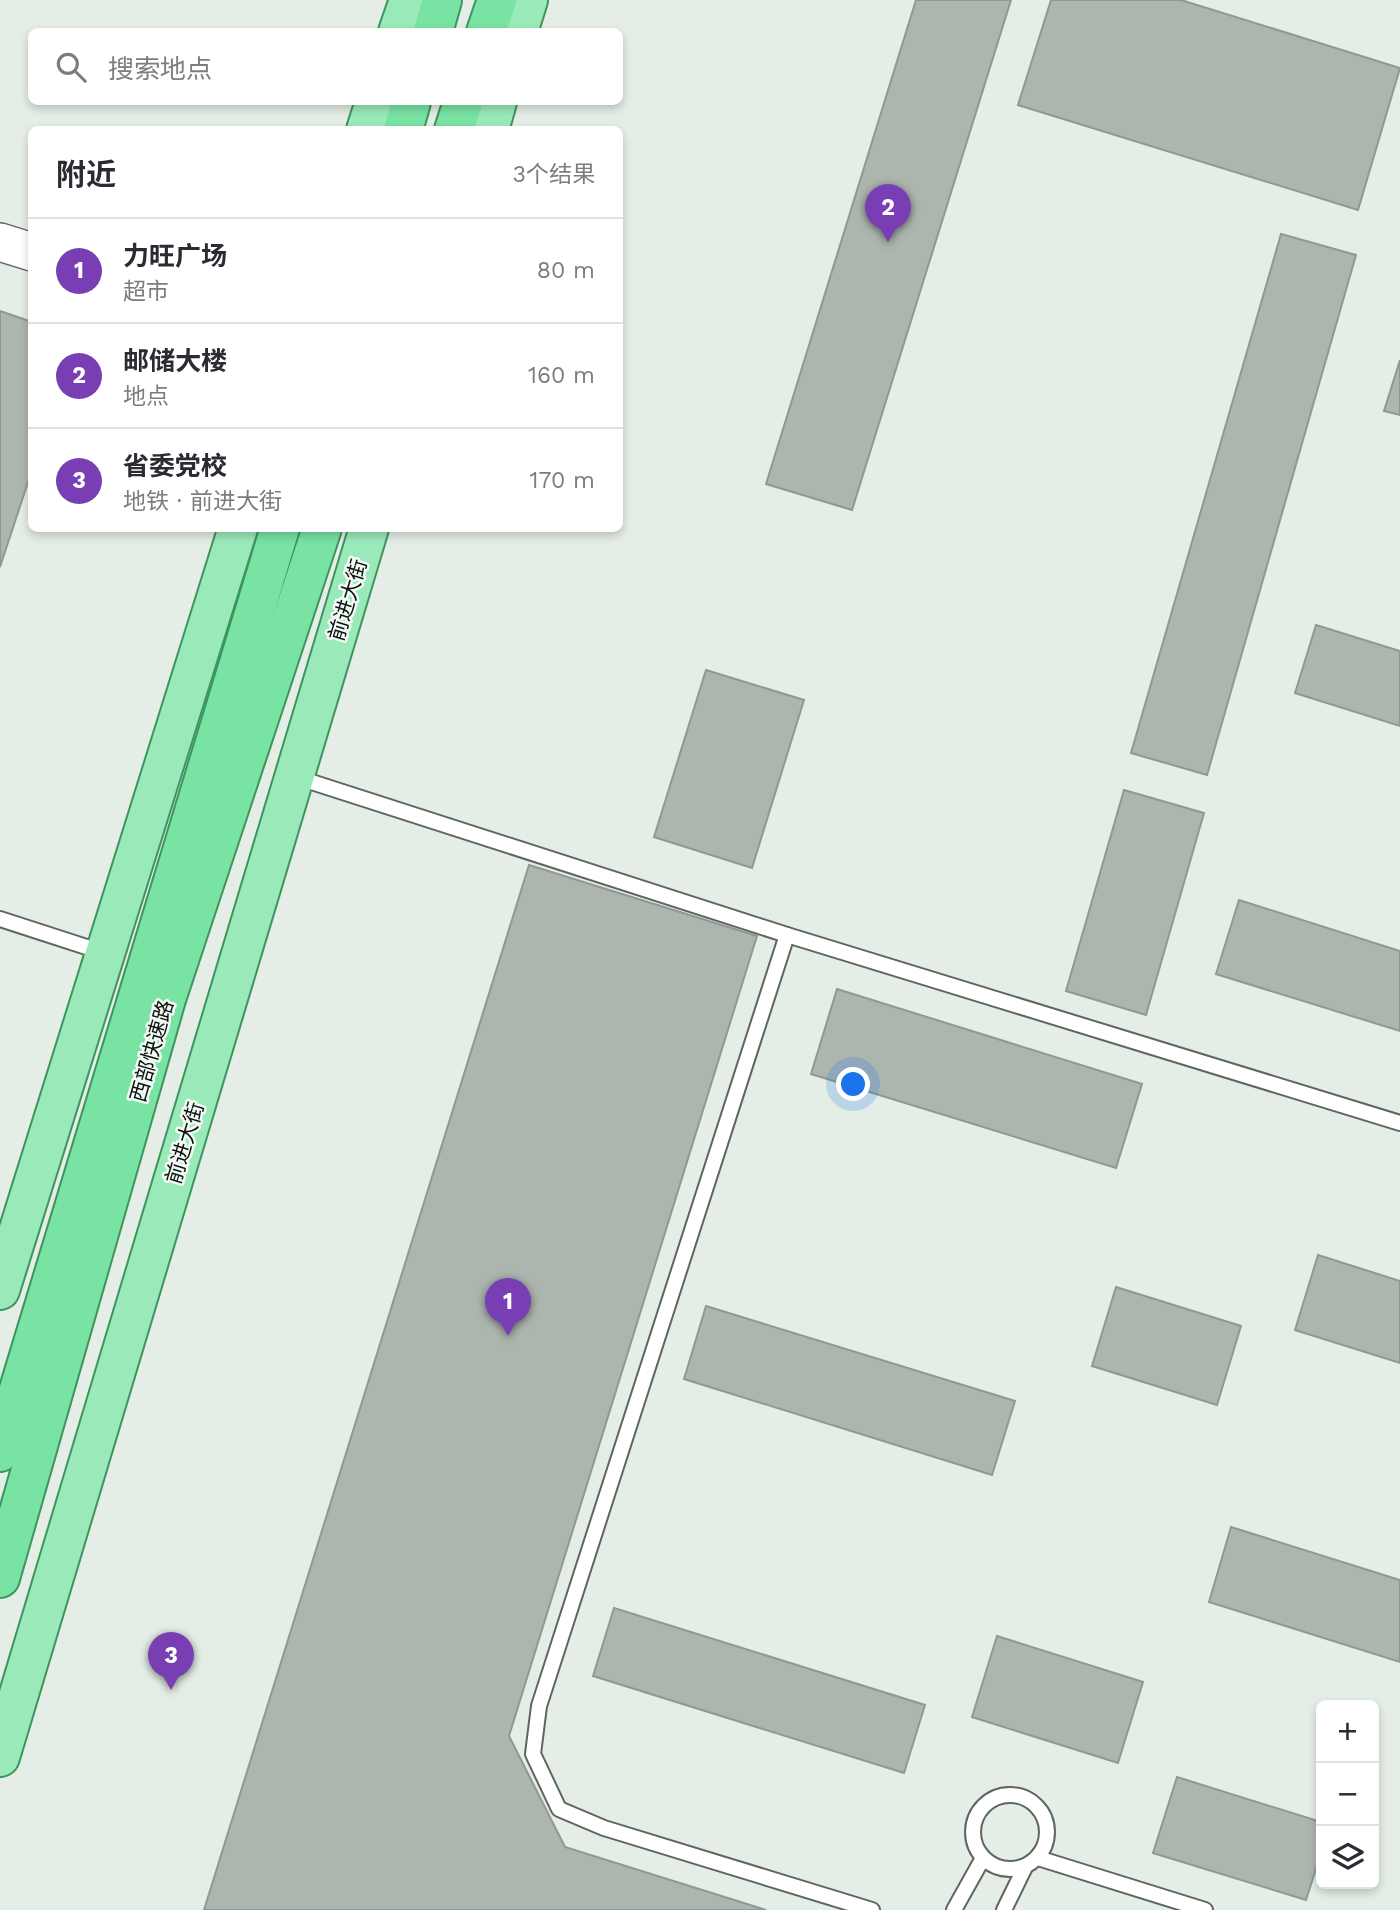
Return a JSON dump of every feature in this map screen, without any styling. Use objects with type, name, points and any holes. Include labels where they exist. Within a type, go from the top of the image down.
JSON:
[{"type":"highway","points":[[434,28],[442,0]]},
{"type":"highway","points":[[487,28],[497,0]]},
{"type":"highway","points":[[403,126],[410,105]]},
{"type":"highway","points":[[455,126],[462,105]]},
{"type":"highway","name":"西部快速路","points":[[0,1452],[279,532]]},
{"type":"highway","name":"西部快速路","points":[[0,1578],[166,999],[321,532]]},
{"type":"main road","points":[[399,28],[409,0]]},
{"type":"main road","points":[[519,28],[528,0]]},
{"type":"main road","points":[[367,126],[374,105]]},
{"type":"main road","points":[[490,126],[497,105]]},
{"type":"main road","points":[[0,1290],[238,532]]},
{"type":"main road","name":"前进大街","points":[[0,1757],[368,532]]},
{"type":"street","points":[[0,242],[28,251]]},
{"type":"lane","points":[[295,777],[787,935],[1400,1123]]},
{"type":"lane","points":[[0,919],[106,953]]},
{"type":"lane","points":[[787,935],[539,1706],[533,1754],[559,1809],[604,1828],[872,1910]]},
{"type":"lane","points":[[1004,1910],[1031,1863],[1045,1846],[1048,1831],[1045,1818],[1037,1805],[1010,1795],[990,1801],[976,1817],[973,1830],[975,1845],[983,1858],[996,1867],[1011,1870],[1031,1863],[1205,1910]]},
{"type":"lane","points":[[954,1910],[983,1858]]},
{"type":"building","points":[[916,0],[1011,0],[852,510],[766,484]]},
{"type":"building","points":[[1051,0],[1181,0],[1400,68],[1358,210],[1018,105]]},
{"type":"building","points":[[1281,234],[1356,255],[1207,775],[1131,753]]},
{"type":"building","points":[[0,311],[28,321],[28,482],[0,567]]},
{"type":"building","points":[[1400,360],[1400,415],[1384,411]]},
{"type":"building","points":[[1316,625],[1400,651],[1400,726],[1295,693]]},
{"type":"building","points":[[706,670],[804,700],[752,868],[654,837]]},
{"type":"building","points":[[1124,790],[1204,813],[1146,1015],[1066,991]]},
{"type":"building","points":[[529,865],[757,936],[509,1736],[565,1847],[766,1910],[204,1910]]},
{"type":"building","points":[[1239,900],[1400,951],[1400,1031],[1216,974]]},
{"type":"building","points":[[837,989],[1142,1084],[1116,1168],[811,1074]]},
{"type":"building","points":[[1318,1255],[1400,1281],[1400,1363],[1295,1330]]},
{"type":"building","points":[[1116,1287],[1241,1326],[1217,1405],[1092,1366]]},
{"type":"building","points":[[706,1306],[1015,1401],[992,1475],[684,1379]]},
{"type":"building","points":[[1231,1527],[1400,1580],[1400,1662],[1209,1602]]},
{"type":"building","points":[[614,1608],[925,1705],[904,1773],[593,1676]]},
{"type":"building","points":[[997,1636],[1143,1682],[1118,1763],[972,1717]]},
{"type":"building","points":[[1177,1777],[1316,1820],[1316,1869],[1306,1900],[1153,1853]]},
{"type":"place","name":"邮储大楼","points":[[888,242]]},
{"type":"place","name":"力旺广场","points":[[508,1336]]},
{"type":"place","name":"省委党校","points":[[171,1690]]}]
